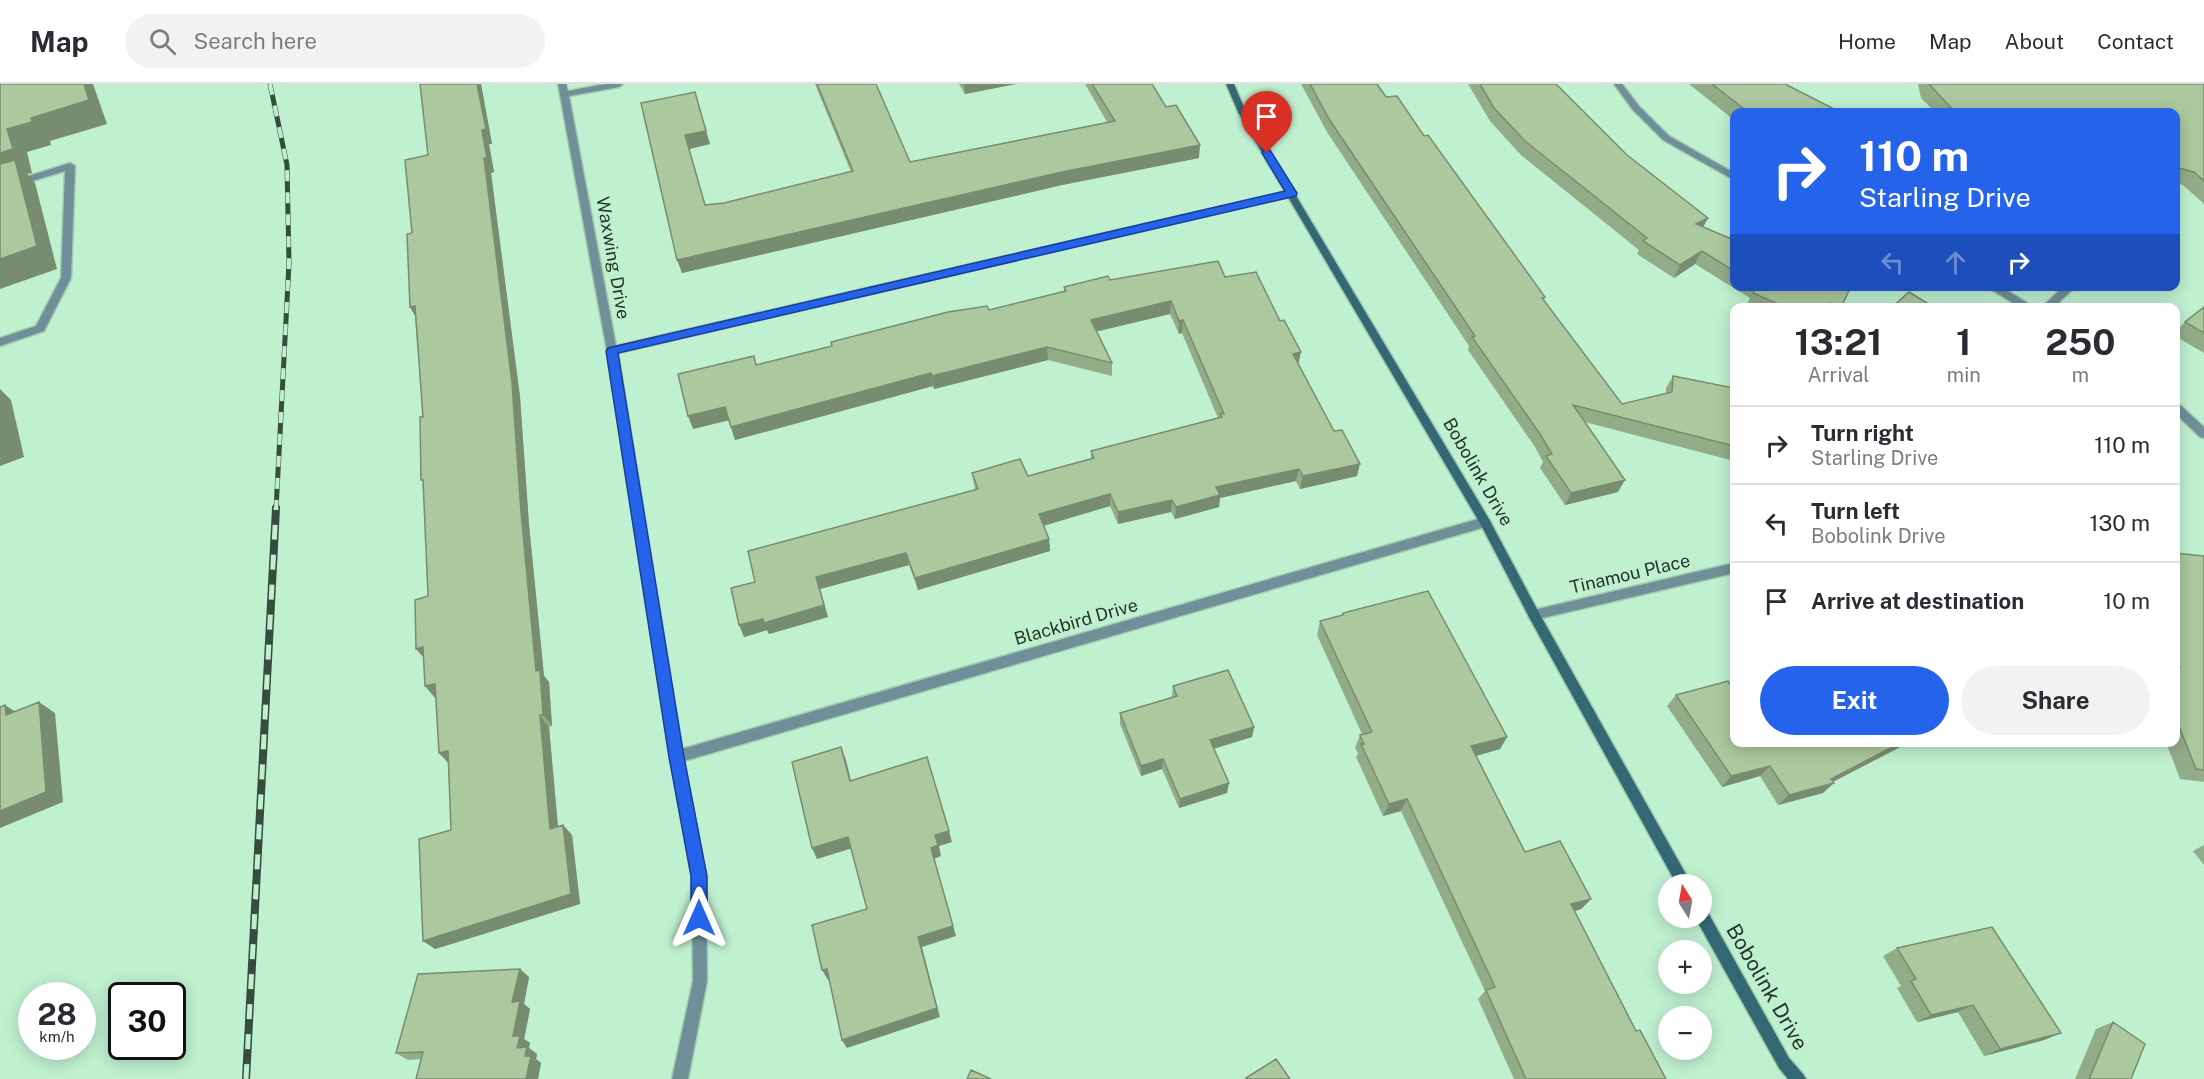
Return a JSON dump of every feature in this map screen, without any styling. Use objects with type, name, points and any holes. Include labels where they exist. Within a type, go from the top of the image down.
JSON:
[{"type":"street","points":[[564,89],[620,84]]},
{"type":"street","name":"Bobolink Drive","points":[[1230,84],[1242,112],[1485,522],[1534,615],[1679,874]]},
{"type":"street","points":[[1618,84],[1636,108],[1666,138],[1730,175]]},
{"type":"street","name":"Waxwing Drive","points":[[564,89],[612,351],[677,757],[699,876],[700,981],[680,1079]]},
{"type":"street","points":[[0,188],[70,165],[66,278],[40,328],[0,342]]},
{"type":"street","points":[[612,351],[1292,193]]},
{"type":"street","points":[[1999,291],[2021,303]]},
{"type":"street","points":[[2052,303],[2065,291]]},
{"type":"street","points":[[2180,412],[2204,434]]},
{"type":"street","name":"Blackbird Drive","points":[[677,757],[1485,522]]},
{"type":"street","name":"Tinamou Place","points":[[1534,615],[1730,569]]},
{"type":"street","name":"Bobolink Drive","points":[[1709,928],[1784,1063],[1798,1079]]},
{"type":"building","points":[[0,84],[84,84],[89,100],[31,118],[32,122],[7,129],[13,149],[0,153]]},
{"type":"building","points":[[420,84],[477,84],[486,129],[482,130],[487,158],[484,158],[512,383],[536,671],[540,670],[543,715],[540,715],[550,829],[563,825],[571,894],[423,941],[419,839],[451,830],[448,751],[439,753],[435,684],[425,686],[423,647],[416,649],[415,600],[428,596],[423,480],[421,480],[420,417],[423,417],[415,306],[410,307],[407,234],[412,233],[405,160],[428,155]]},
{"type":"building","points":[[817,84],[876,84],[910,162],[1115,121],[1092,84],[1152,84],[1166,107],[1176,105],[1200,145],[1062,172],[677,260],[641,103],[695,92],[706,131],[685,135],[705,205],[724,203],[853,171]]},
{"type":"building","points":[[1310,84],[1377,84],[1386,97],[1397,96],[1424,136],[1428,135],[1545,297],[1542,298],[1622,404],[1672,392],[1673,376],[1730,387],[1730,445],[1573,405],[1625,480],[1571,493],[1546,456],[1552,454],[1540,434],[1472,337],[1475,336],[1329,119]]},
{"type":"building","points":[[1480,84],[1556,84],[1627,155],[1708,218],[1696,224],[1730,238],[1730,268],[1702,251],[1680,265],[1643,241],[1647,238],[1525,141],[1494,108]]},
{"type":"building","points":[[1712,84],[1785,84],[1832,108],[1743,108]]},
{"type":"building","points":[[1929,84],[2204,84],[2204,181],[2194,172],[2180,168],[2180,108],[1951,108]]},
{"type":"building","points":[[15,160],[37,246],[0,259],[0,164]]},
{"type":"building","points":[[1218,261],[1225,277],[1256,272],[1280,321],[1284,320],[1301,352],[1293,354],[1334,431],[1342,430],[1360,464],[1303,476],[1299,469],[1216,487],[1220,495],[1176,507],[1172,500],[1118,512],[1110,494],[1039,514],[1049,539],[915,578],[906,553],[816,577],[824,605],[764,623],[763,619],[739,625],[731,588],[755,582],[748,551],[978,489],[972,473],[1020,459],[1028,476],[1094,458],[1091,451],[1222,417],[1220,414],[1224,414],[1183,320],[1179,321],[1171,301],[1091,320],[1112,363],[1047,347],[932,376],[931,373],[731,427],[725,407],[688,416],[678,374],[754,356],[756,365],[832,346],[831,342],[948,312],[987,306],[989,310],[1066,291],[1064,287],[1108,276],[1110,280]]},
{"type":"building","points":[[1754,291],[1849,291],[1843,303],[1776,303],[1753,293]]},
{"type":"building","points":[[1909,292],[1927,303],[1897,303]]},
{"type":"building","points":[[2204,307],[2204,333],[2185,322]]},
{"type":"building","points":[[2180,554],[2204,556],[2204,770],[2196,769],[2180,729]]},
{"type":"building","points":[[1428,591],[1507,737],[1471,746],[1525,852],[1560,841],[1591,899],[1571,904],[1636,1031],[1640,1030],[1666,1079],[1526,1079],[1486,990],[1495,987],[1407,799],[1389,804],[1361,744],[1364,744],[1360,735],[1372,732],[1320,621]]},
{"type":"building","points":[[1228,670],[1254,727],[1210,740],[1229,783],[1180,799],[1163,759],[1141,766],[1120,713],[1177,696],[1173,686]]},
{"type":"building","points":[[1728,681],[1730,684],[1730,747],[1892,747],[1831,779],[1834,783],[1789,795],[1770,766],[1731,776],[1676,695]]},
{"type":"building","points":[[39,702],[46,792],[0,811],[0,707],[5,705],[6,715]]},
{"type":"building","points":[[841,747],[850,781],[927,757],[949,831],[935,835],[938,845],[931,848],[953,926],[918,937],[937,1008],[842,1040],[827,969],[822,970],[812,925],[867,909],[848,837],[812,848],[792,762]]},
{"type":"building","points":[[1992,927],[2061,1033],[2000,1049],[1973,1005],[1931,1015],[1911,981],[1916,979],[1897,948]]},
{"type":"building","points":[[520,969],[512,1002],[520,1001],[513,1036],[520,1036],[517,1048],[527,1047],[525,1056],[531,1056],[526,1079],[416,1079],[423,1052],[396,1053],[418,974]]},
{"type":"building","points":[[2113,1022],[2145,1044],[2131,1079],[2089,1079]]},
{"type":"building","points":[[1276,1059],[1290,1079],[1246,1078]]},
{"type":"building","points":[[971,1070],[991,1079],[967,1079]]},
{"type":"railway","points":[[270,84],[287,165],[289,263],[276,510]]},
{"type":"railway","points":[[246,1079],[276,508]]},
{"type":"route","points":[[699,918],[699,876],[677,757],[612,351],[1292,193],[1267,153]]}]
